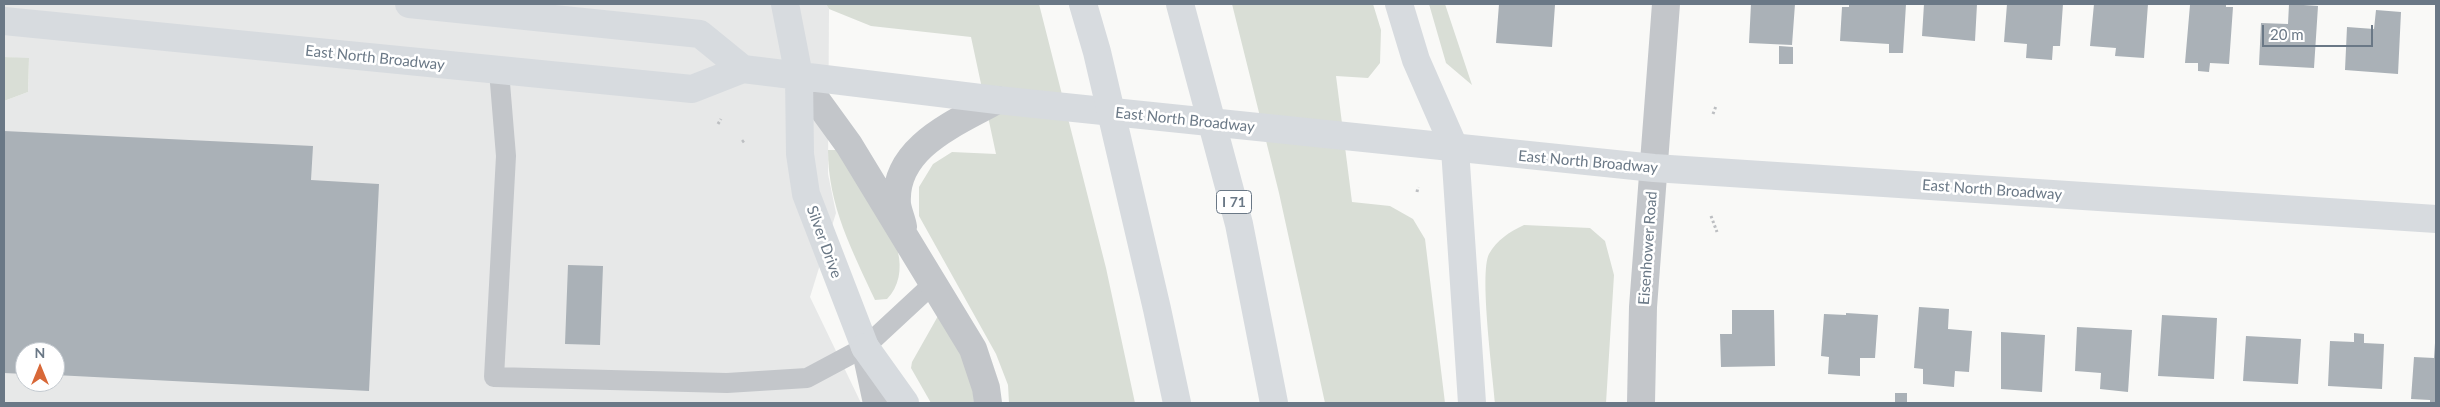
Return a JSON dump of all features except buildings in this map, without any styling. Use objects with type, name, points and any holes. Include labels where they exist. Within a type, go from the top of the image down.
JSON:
[{"type":"main road","points":[[409,4],[438,5],[700,34],[743,69]]},
{"type":"main road","name":"Silver Drive","points":[[785,4],[799,76],[800,154],[806,194],[865,347]]},
{"type":"main road","points":[[1083,4],[1097,52],[1158,309],[1177,403]]},
{"type":"main road","name":"I 71","points":[[1180,4],[1198,64],[1239,224],[1274,403]]},
{"type":"main road","points":[[1399,4],[1416,60],[1455,149],[1472,403]]},
{"type":"main road","name":"East North Broadway","points":[[4,21],[499,71],[692,88],[743,69],[997,100],[1455,149],[1654,168],[2436,219]]},
{"type":"main road","points":[[865,347],[905,403]]},
{"type":"street","name":"Eisenhower Road","points":[[1641,403],[1644,307],[1666,4]]},
{"type":"street","name":"Silver Drive","points":[[799,76],[849,145],[973,349],[986,388],[988,403]]},
{"type":"street","name":"Silver Drive","points":[[908,243],[897,204],[900,177],[919,146],[997,100]]},
{"type":"street","name":"Silver Drive","points":[[865,347],[877,403]]},
{"type":"lane","points":[[499,71],[506,156],[494,377],[727,382],[807,378],[865,347],[934,283]]},
{"type":"path","points":[[1713,114],[1716,106]]},
{"type":"path","points":[[718,124],[721,119]]},
{"type":"path","points":[[742,142],[746,139]]},
{"type":"path","points":[[1417,192],[1418,187]]},
{"type":"path","points":[[1711,216],[1717,232]]},
{"type":"shaded area","points":[[4,4],[826,4],[829,9],[828,174],[836,213],[810,297],[861,403],[4,403],[4,101],[28,92],[29,59],[4,57]]},
{"type":"shaded area","points":[[826,4],[1039,4],[1106,268],[1135,403],[1009,403],[1008,385],[996,354],[919,216],[919,187],[933,164],[952,152],[996,154],[971,37],[871,26],[829,9]]},
{"type":"shaded area","points":[[1232,4],[1373,4],[1381,30],[1380,63],[1368,78],[1336,76],[1352,202],[1390,206],[1413,219],[1425,239],[1445,403],[1325,403],[1279,193]]},
{"type":"shaded area","points":[[1429,4],[1445,4],[1472,85],[1446,63]]},
{"type":"shaded area","points":[[4,57],[29,58],[28,92],[4,101]]},
{"type":"shaded area","points":[[828,150],[843,150],[889,228],[898,252],[899,277],[887,299],[875,300],[850,245],[832,190]]},
{"type":"shaded area","points":[[1524,225],[1590,228],[1605,241],[1614,275],[1606,403],[1495,403],[1486,302],[1486,265],[1489,254],[1496,245],[1508,234]]},
{"type":"shaded area","points":[[938,316],[967,368],[971,379],[974,403],[931,403],[911,368],[912,362]]}]
